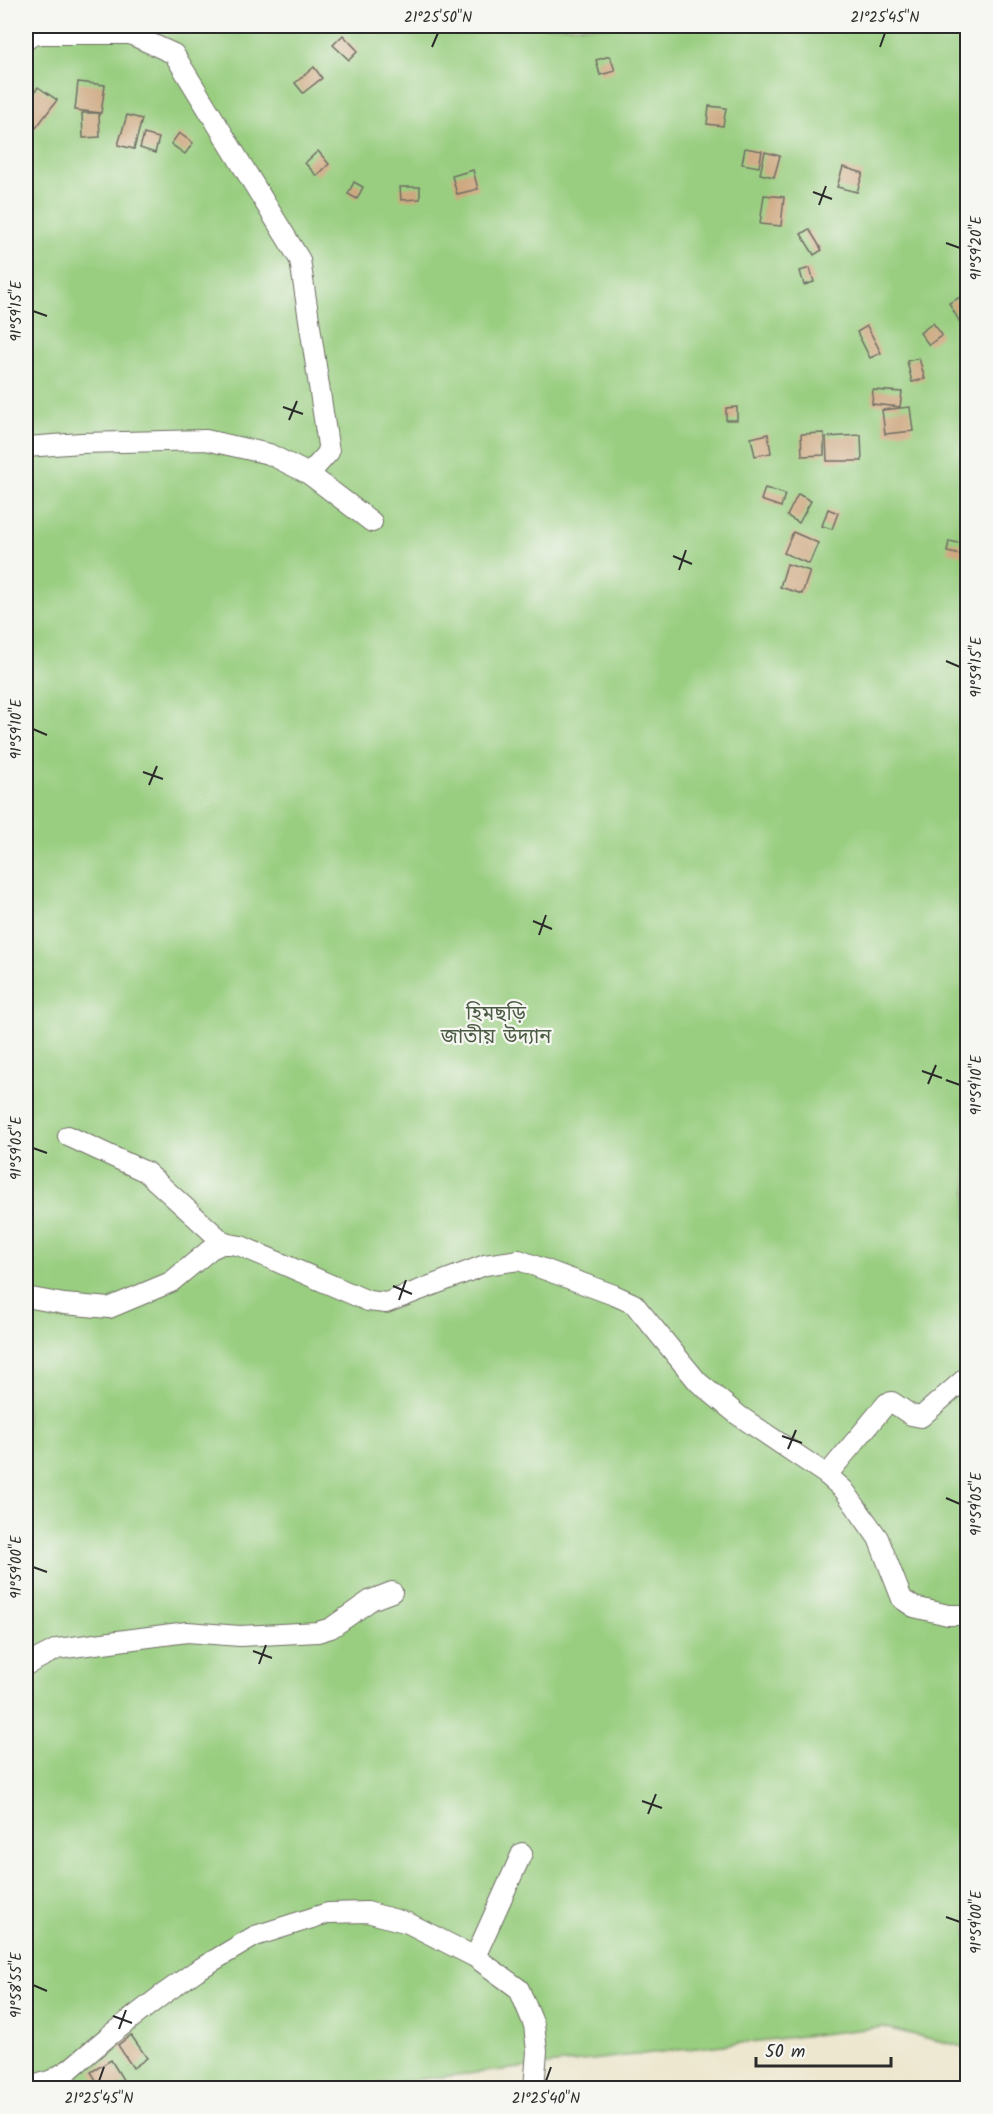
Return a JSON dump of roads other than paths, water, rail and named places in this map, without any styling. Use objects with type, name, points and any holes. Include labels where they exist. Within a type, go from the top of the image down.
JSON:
[{"type":"street","points":[[26,40],[34,34],[130,34],[174,54],[300,260],[329,452],[309,474]]},
{"type":"street","points":[[26,447],[81,443],[206,440],[269,454],[309,474],[372,522]]},
{"type":"street","points":[[68,1136],[146,1172],[224,1243],[241,1246],[368,1301],[386,1303],[485,1265],[519,1260],[634,1304],[698,1382],[738,1415],[827,1475],[844,1490],[878,1538],[902,1599],[914,1607],[948,1616],[968,1615]]},
{"type":"street","points":[[26,1296],[64,1304],[109,1308],[171,1282],[211,1249],[224,1243]]},
{"type":"street","points":[[827,1475],[887,1403],[892,1402],[911,1415],[921,1417],[968,1376]]},
{"type":"street","points":[[26,1665],[57,1649],[187,1632],[240,1636],[318,1632],[331,1628],[371,1600],[392,1592]]},
{"type":"street","points":[[475,1957],[522,1853]]},
{"type":"street","points":[[27,2088],[52,2080],[70,2070],[110,2035],[162,1995],[196,1971],[255,1936],[328,1913],[367,1912],[408,1923],[475,1957],[519,1989],[534,2025],[537,2051],[534,2088]]},
{"type":"park label","name":"হিমছড়ি জাতীয় উদ্যান","points":[[496,1026]]}]
